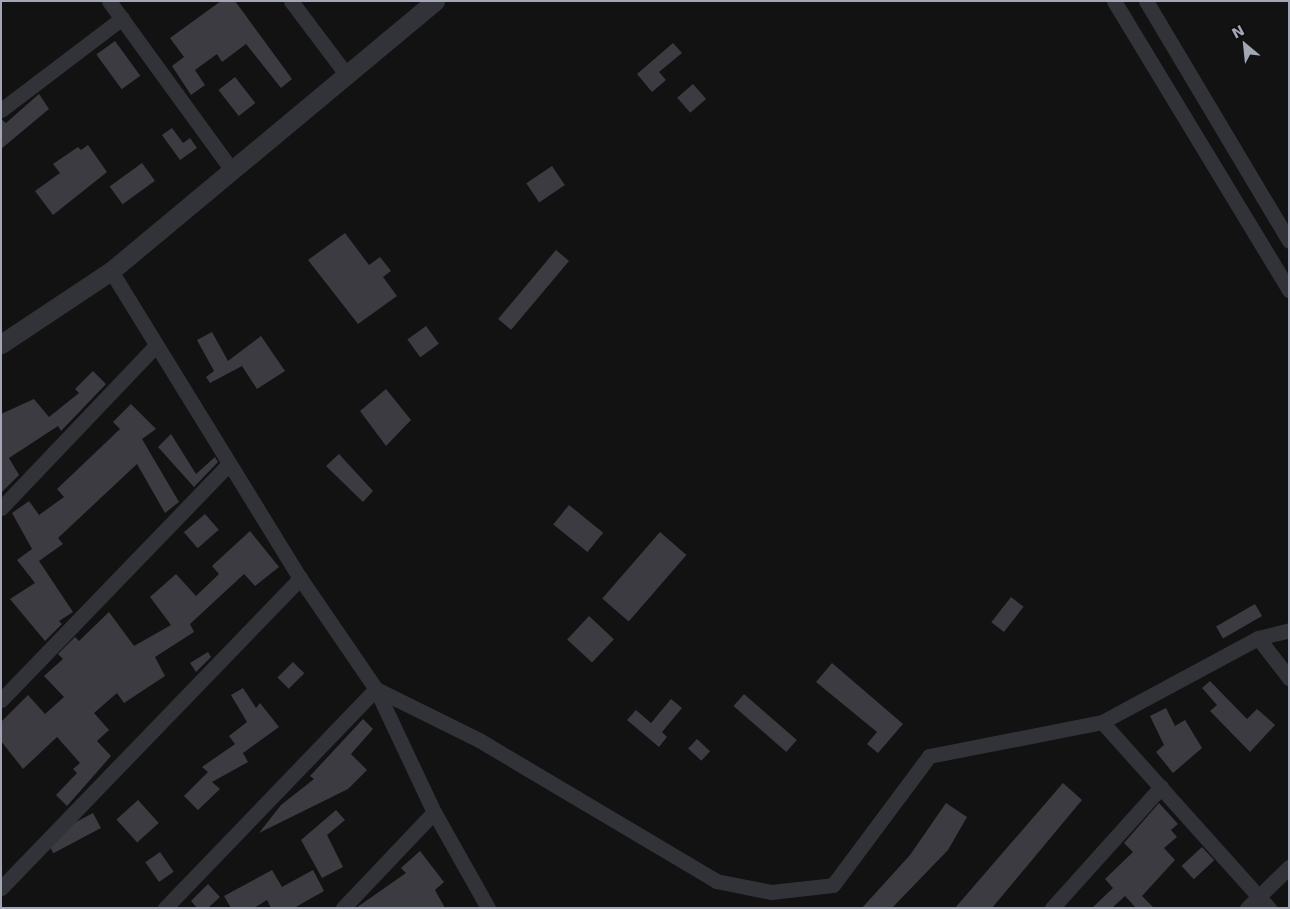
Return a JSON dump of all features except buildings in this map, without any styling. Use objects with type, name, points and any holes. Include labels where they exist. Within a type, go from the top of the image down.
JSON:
[{"type":"street","points":[[109,1],[232,170]]},
{"type":"street","points":[[291,1],[346,74]]},
{"type":"street","points":[[1114,1],[1289,290]]},
{"type":"street","points":[[1146,1],[1289,241]]},
{"type":"street","points":[[1,344],[111,271],[346,74],[426,4]]},
{"type":"street","points":[[1,110],[122,18]]},
{"type":"street","points":[[111,271],[300,578],[376,689],[434,812],[488,908]]},
{"type":"street","points":[[1,508],[156,345]]},
{"type":"street","points":[[1,700],[229,464]]},
{"type":"street","points":[[1,888],[300,578]]},
{"type":"street","points":[[376,689],[479,740],[716,881],[771,892],[833,885],[929,756],[1102,722],[1258,638],[1289,630]]},
{"type":"street","points":[[1258,638],[1289,678]]},
{"type":"street","points":[[165,908],[376,689]]},
{"type":"street","points":[[1102,722],[1269,908]]},
{"type":"street","points":[[1052,908],[1162,787]]},
{"type":"street","points":[[343,908],[434,812]]},
{"type":"street","points":[[1247,908],[1289,867]]}]
